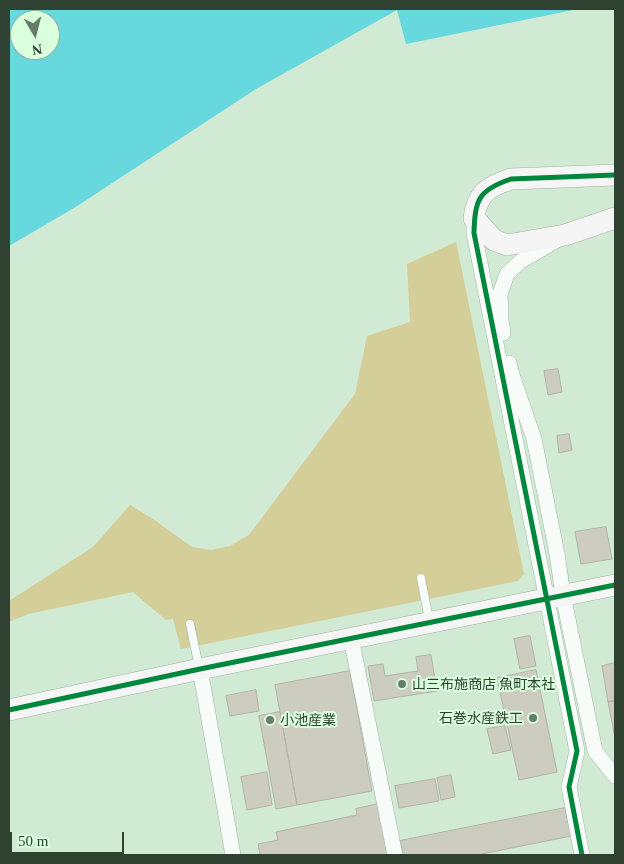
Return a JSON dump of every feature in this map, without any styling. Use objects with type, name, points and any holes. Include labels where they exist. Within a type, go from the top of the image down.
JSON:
[{"type":"street","points":[[615,175],[511,178],[499,182],[487,190],[478,200],[474,218],[474,233],[554,597],[595,751],[615,776]]},
{"type":"street","points":[[474,218],[494,240],[507,245],[565,236]]},
{"type":"street","points":[[582,855],[569,787],[577,751],[554,597],[558,554],[534,439],[512,375],[501,320],[500,294],[507,274],[521,261],[565,236],[615,218]]},
{"type":"street","points":[[9,710],[615,584]]},
{"type":"street","points":[[351,638],[395,855]]},
{"type":"street","points":[[200,669],[233,855]]},
{"type":"lane","points":[[421,578],[430,622]]},
{"type":"lane","points":[[190,624],[200,669]]},
{"type":"shaded area","points":[[456,242],[524,574],[518,581],[181,649],[173,619],[166,620],[133,592],[28,614],[9,622],[9,601],[93,547],[130,505],[192,547],[211,550],[230,546],[249,535],[355,394],[367,336],[410,322],[407,264]]},
{"type":"water","points":[[9,9],[578,9],[406,44],[397,10],[256,89],[74,208],[9,246]]},
{"type":"building","points":[[558,369],[562,392],[548,395],[544,371]]},
{"type":"building","points":[[569,434],[572,450],[559,453],[557,436]]},
{"type":"building","points":[[606,527],[612,559],[581,564],[575,532]]},
{"type":"building","points":[[530,636],[536,666],[520,669],[514,639]]},
{"type":"building","points":[[431,655],[437,691],[374,701],[368,666],[383,664],[385,676],[418,671],[416,657]]},
{"type":"building","points":[[615,663],[615,701],[608,702],[602,666]]},
{"type":"building","points":[[536,670],[557,772],[519,780],[497,678]]},
{"type":"building","points":[[350,671],[372,791],[297,805],[275,685]]},
{"type":"building","points":[[256,690],[259,711],[230,716],[226,696]]},
{"type":"building","points":[[615,701],[615,738],[608,702]]},
{"type":"building","points":[[280,712],[297,805],[276,809],[259,716]]},
{"type":"building","points":[[505,726],[511,750],[493,754],[487,729]]},
{"type":"building","points":[[267,772],[272,805],[247,810],[241,777]]},
{"type":"building","points":[[451,775],[455,797],[441,800],[437,778]]},
{"type":"building","points":[[435,779],[439,801],[399,808],[395,786]]},
{"type":"building","points":[[378,804],[388,855],[260,855],[258,844],[278,840],[276,832],[357,815],[356,809]]},
{"type":"building","points":[[565,808],[571,836],[477,855],[403,855],[400,841]]},
{"type":"cycle path","points":[[582,855],[569,787],[577,751],[474,233],[477,204],[480,198],[491,187],[500,183],[511,179],[615,175]]},
{"type":"cycle path","points":[[9,710],[200,669],[615,585]]},
{"type":"place","name":"山三布施商店 魚町本社","points":[[402,684]]},
{"type":"place","name":"石巻水産鉄工","points":[[533,718]]},
{"type":"place","name":"小池産業","points":[[270,720]]}]
